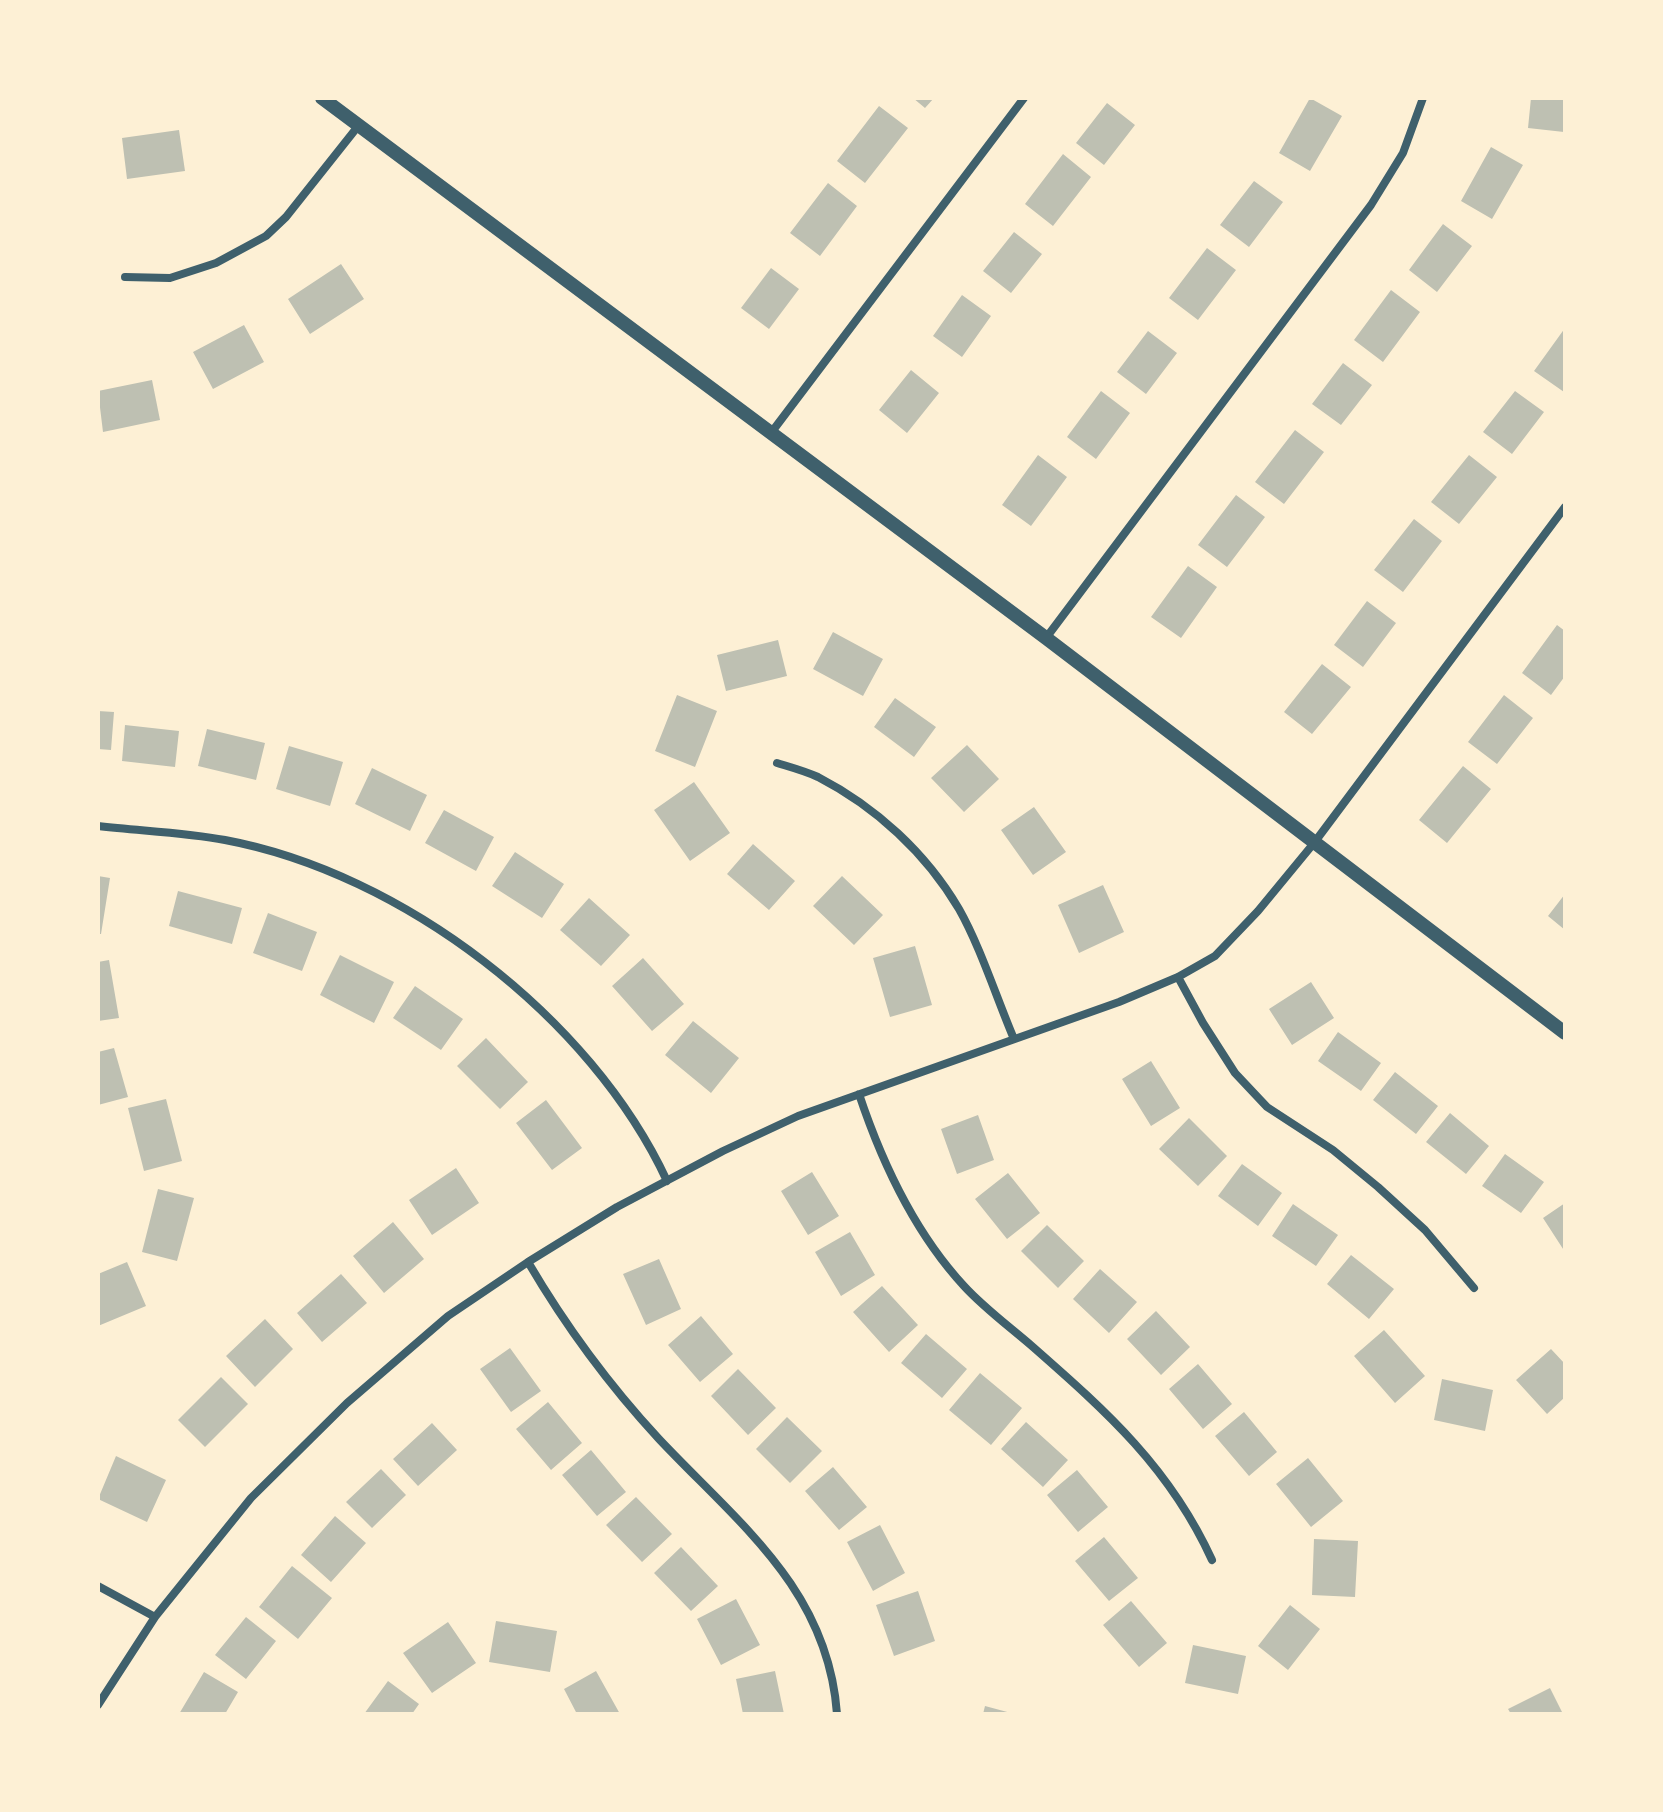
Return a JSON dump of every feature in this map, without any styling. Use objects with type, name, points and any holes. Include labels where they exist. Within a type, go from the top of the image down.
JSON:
[{"type":"street","points":[[322,98],[1046,638],[1565,1033]]},
{"type":"street","points":[[771,433],[1024,98]]},
{"type":"street","points":[[1046,638],[1371,205],[1403,153],[1423,98]]},
{"type":"street","points":[[125,277],[170,278],[216,263],[266,236],[295,207],[359,125]]},
{"type":"street","points":[[98,1705],[155,1617],[251,1498],[347,1403],[448,1316],[528,1262],[617,1207],[798,1116],[1119,1002],[1178,977],[1215,956],[1258,911],[1314,843],[1565,507]]},
{"type":"street","points":[[777,763],[816,776],[866,807],[907,840],[938,875],[961,912],[1014,1039]]},
{"type":"street","points":[[98,826],[225,839],[285,856],[358,884],[416,915],[481,958],[542,1011],[584,1055],[628,1110],[650,1144],[667,1181]]},
{"type":"street","points":[[1178,977],[1235,1073],[1267,1107],[1333,1150],[1397,1204],[1425,1230],[1474,1288]]},
{"type":"street","points":[[859,1094],[873,1135],[927,1239],[965,1287],[1115,1421],[1165,1478],[1198,1530],[1212,1560]]},
{"type":"street","points":[[528,1262],[548,1297],[613,1385],[788,1576],[820,1637],[835,1682],[837,1714]]},
{"type":"street","points":[[98,1586],[155,1617]]},
{"type":"building","points":[[913,98],[934,98],[925,108]]},
{"type":"building","points":[[1310,98],[1342,116],[1310,171],[1279,153]]},
{"type":"building","points":[[1531,98],[1565,98],[1564,132],[1528,128]]},
{"type":"building","points":[[1107,103],[1135,125],[1104,165],[1076,143]]},
{"type":"building","points":[[879,106],[908,128],[865,183],[837,161]]},
{"type":"building","points":[[179,130],[185,171],[127,179],[122,138]]},
{"type":"building","points":[[1491,147],[1523,165],[1492,219],[1461,201]]},
{"type":"building","points":[[1063,154],[1091,177],[1053,226],[1025,204]]},
{"type":"building","points":[[1254,181],[1283,202],[1249,247],[1220,225]]},
{"type":"building","points":[[828,183],[857,206],[820,256],[790,233]]},
{"type":"building","points":[[1443,224],[1472,246],[1437,292],[1409,270]]},
{"type":"building","points":[[1014,232],[1042,254],[1011,293],[983,271]]},
{"type":"building","points":[[1207,248],[1236,270],[1198,320],[1169,298]]},
{"type":"building","points":[[341,264],[364,299],[310,334],[288,299]]},
{"type":"building","points":[[771,268],[799,289],[769,329],[741,308]]},
{"type":"building","points":[[1391,290],[1420,312],[1383,362],[1354,340]]},
{"type":"building","points":[[962,295],[991,316],[962,357],[933,336]]},
{"type":"building","points":[[244,325],[264,362],[213,389],[193,352]]},
{"type":"building","points":[[1565,328],[1565,390],[1564,392],[1534,371]]},
{"type":"building","points":[[1148,331],[1177,353],[1146,394],[1117,372]]},
{"type":"building","points":[[1343,363],[1372,385],[1341,425],[1312,404]]},
{"type":"building","points":[[911,370],[939,393],[907,433],[879,410]]},
{"type":"building","points":[[152,380],[160,420],[103,432],[98,391]]},
{"type":"building","points":[[1101,391],[1130,413],[1096,459],[1067,437]]},
{"type":"building","points":[[1515,391],[1544,412],[1512,454],[1483,432]]},
{"type":"building","points":[[1295,430],[1324,452],[1284,504],[1255,482]]},
{"type":"building","points":[[1038,455],[1067,477],[1031,526],[1002,505]]},
{"type":"building","points":[[1469,455],[1497,477],[1459,524],[1431,502]]},
{"type":"building","points":[[1236,495],[1265,517],[1227,567],[1198,545]]},
{"type":"building","points":[[1414,519],[1442,541],[1403,592],[1374,570]]},
{"type":"building","points":[[1188,566],[1217,587],[1181,638],[1151,617]]},
{"type":"building","points":[[1367,601],[1396,623],[1363,667],[1334,645]]},
{"type":"building","points":[[1557,625],[1565,631],[1565,676],[1551,695],[1522,673]]},
{"type":"building","points":[[833,632],[883,659],[863,696],[813,669]]},
{"type":"building","points":[[778,640],[787,676],[726,691],[717,655]]},
{"type":"building","points":[[1322,664],[1351,687],[1312,734],[1284,712]]},
{"type":"building","points":[[677,695],[717,711],[695,767],[655,751]]},
{"type":"building","points":[[1504,695],[1533,718],[1497,764],[1468,742]]},
{"type":"building","points":[[895,698],[936,727],[914,757],[874,727]]},
{"type":"building","points":[[98,711],[114,712],[111,750],[98,749]]},
{"type":"building","points":[[125,725],[179,731],[175,767],[122,761]]},
{"type":"building","points":[[207,729],[265,743],[256,780],[198,766]]},
{"type":"building","points":[[967,745],[999,779],[964,812],[931,778]]},
{"type":"building","points":[[289,746],[343,762],[330,806],[276,789]]},
{"type":"building","points":[[1463,766],[1491,789],[1447,843],[1419,820]]},
{"type":"building","points":[[372,768],[427,795],[410,831],[355,804]]},
{"type":"building","points":[[694,782],[730,833],[690,861],[654,810]]},
{"type":"building","points":[[1034,807],[1066,852],[1033,875],[1001,830]]},
{"type":"building","points":[[444,810],[494,837],[476,871],[425,843]]},
{"type":"building","points":[[753,844],[795,881],[769,910],[727,874]]},
{"type":"building","points":[[515,852],[564,884],[542,918],[492,886]]},
{"type":"building","points":[[98,876],[110,878],[101,934],[98,934]]},
{"type":"building","points":[[842,876],[883,915],[854,945],[813,906]]},
{"type":"building","points":[[1103,885],[1124,932],[1079,953],[1058,905]]},
{"type":"building","points":[[178,891],[242,908],[232,944],[169,926]]},
{"type":"building","points":[[1565,894],[1565,930],[1548,916]]},
{"type":"building","points":[[589,898],[630,935],[601,966],[560,930]]},
{"type":"building","points":[[268,913],[317,932],[302,971],[253,953]]},
{"type":"building","points":[[915,946],[932,1005],[890,1017],[873,958]]},
{"type":"building","points":[[340,955],[394,982],[374,1023],[320,995]]},
{"type":"building","points":[[643,958],[684,1004],[652,1031],[612,986]]},
{"type":"building","points":[[109,960],[119,1018],[98,1021],[98,962]]},
{"type":"building","points":[[1311,982],[1334,1018],[1292,1045],[1269,1009]]},
{"type":"building","points":[[415,986],[463,1019],[441,1050],[393,1018]]},
{"type":"building","points":[[693,1021],[739,1058],[711,1093],[665,1055]]},
{"type":"building","points":[[1338,1032],[1381,1063],[1361,1091],[1318,1061]]},
{"type":"building","points":[[486,1038],[528,1082],[500,1109],[457,1066]]},
{"type":"building","points":[[114,1048],[128,1097],[98,1105],[98,1052]]},
{"type":"building","points":[[1151,1061],[1180,1108],[1151,1126],[1122,1079]]},
{"type":"building","points":[[1395,1072],[1438,1106],[1416,1134],[1373,1100]]},
{"type":"building","points":[[166,1099],[182,1161],[144,1171],[128,1108]]},
{"type":"building","points":[[546,1100],[582,1148],[552,1170],[516,1123]]},
{"type":"building","points":[[1450,1113],[1489,1146],[1466,1174],[1426,1142]]},
{"type":"building","points":[[978,1115],[994,1160],[957,1174],[941,1129]]},
{"type":"building","points":[[1189,1118],[1227,1156],[1198,1186],[1159,1149]]},
{"type":"building","points":[[1505,1154],[1544,1182],[1521,1213],[1482,1186]]},
{"type":"building","points":[[1242,1164],[1282,1193],[1258,1226],[1218,1196]]},
{"type":"building","points":[[456,1168],[479,1203],[432,1235],[409,1200]]},
{"type":"building","points":[[812,1172],[839,1216],[808,1235],[781,1191]]},
{"type":"building","points":[[1008,1173],[1040,1213],[1007,1239],[975,1199]]},
{"type":"building","points":[[158,1189],[194,1198],[177,1261],[142,1252]]},
{"type":"building","points":[[1565,1203],[1565,1252],[1543,1218]]},
{"type":"building","points":[[1293,1204],[1338,1235],[1316,1266],[1272,1236]]},
{"type":"building","points":[[393,1222],[424,1259],[384,1293],[353,1256]]},
{"type":"building","points":[[1047,1225],[1084,1261],[1058,1288],[1021,1251]]},
{"type":"building","points":[[850,1232],[875,1275],[841,1296],[815,1252]]},
{"type":"building","points":[[1351,1255],[1394,1289],[1369,1319],[1327,1284]]},
{"type":"building","points":[[659,1259],[681,1309],[646,1325],[623,1274]]},
{"type":"building","points":[[127,1262],[146,1306],[98,1326],[98,1274]]},
{"type":"building","points":[[1100,1269],[1137,1302],[1109,1333],[1073,1299]]},
{"type":"building","points":[[341,1274],[367,1303],[322,1342],[297,1313]]},
{"type":"building","points":[[882,1286],[918,1325],[889,1352],[853,1312]]},
{"type":"building","points":[[1156,1311],[1190,1347],[1161,1375],[1127,1339]]},
{"type":"building","points":[[701,1316],[733,1354],[700,1382],[668,1345]]},
{"type":"building","points":[[265,1319],[293,1349],[255,1387],[226,1356]]},
{"type":"building","points":[[1384,1330],[1425,1376],[1395,1403],[1354,1356]]},
{"type":"building","points":[[926,1334],[967,1369],[942,1398],[901,1363]]},
{"type":"building","points":[[510,1348],[541,1391],[511,1412],[480,1369]]},
{"type":"building","points":[[1551,1349],[1565,1364],[1565,1397],[1547,1414],[1516,1380]]},
{"type":"building","points":[[1198,1364],[1232,1404],[1203,1429],[1169,1389]]},
{"type":"building","points":[[738,1369],[776,1408],[748,1435],[711,1396]]},
{"type":"building","points":[[980,1373],[1022,1408],[991,1445],[949,1410]]},
{"type":"building","points":[[221,1377],[248,1404],[205,1447],[178,1420]]},
{"type":"building","points":[[1442,1379],[1493,1390],[1485,1431],[1434,1420]]},
{"type":"building","points":[[548,1402],[582,1443],[551,1470],[516,1429]]},
{"type":"building","points":[[1244,1412],[1277,1452],[1249,1476],[1215,1436]]},
{"type":"building","points":[[787,1417],[822,1451],[790,1483],[756,1449]]},
{"type":"building","points":[[1026,1422],[1068,1460],[1043,1487],[1001,1449]]},
{"type":"building","points":[[432,1423],[457,1450],[418,1486],[393,1459]]},
{"type":"building","points":[[591,1450],[626,1492],[597,1516],[562,1475]]},
{"type":"building","points":[[116,1456],[166,1480],[147,1522],[98,1499]]},
{"type":"building","points":[[1308,1458],[1343,1501],[1311,1527],[1276,1484]]},
{"type":"building","points":[[833,1467],[867,1507],[839,1530],[805,1491]]},
{"type":"building","points":[[381,1469],[406,1495],[372,1528],[346,1502]]},
{"type":"building","points":[[1077,1470],[1108,1507],[1078,1532],[1047,1495]]},
{"type":"building","points":[[636,1497],[672,1534],[642,1562],[606,1525]]},
{"type":"building","points":[[335,1516],[366,1543],[331,1582],[301,1555]]},
{"type":"building","points":[[880,1525],[905,1573],[873,1591],[847,1542]]},
{"type":"building","points":[[1104,1537],[1138,1578],[1109,1601],[1075,1561]]},
{"type":"building","points":[[1314,1539],[1358,1541],[1355,1597],[1312,1595]]},
{"type":"building","points":[[681,1547],[718,1586],[691,1611],[654,1573]]},
{"type":"building","points":[[292,1566],[332,1598],[298,1639],[259,1607]]},
{"type":"building","points":[[918,1591],[935,1641],[894,1656],[876,1605]]},
{"type":"building","points":[[736,1599],[760,1645],[721,1665],[697,1619]]},
{"type":"building","points":[[1131,1601],[1167,1643],[1139,1667],[1103,1625]]},
{"type":"building","points":[[1290,1605],[1320,1629],[1288,1670],[1258,1646]]},
{"type":"building","points":[[246,1617],[276,1641],[246,1679],[215,1655]]},
{"type":"building","points":[[496,1621],[557,1631],[550,1672],[489,1662]]},
{"type":"building","points":[[448,1622],[476,1663],[432,1693],[403,1653]]},
{"type":"building","points":[[1193,1645],[1246,1656],[1238,1694],[1185,1683]]},
{"type":"building","points":[[596,1671],[620,1714],[577,1714],[564,1689]]},
{"type":"building","points":[[775,1671],[784,1714],[743,1714],[736,1679]]},
{"type":"building","points":[[204,1672],[238,1692],[225,1714],[179,1714]]},
{"type":"building","points":[[388,1681],[419,1704],[412,1714],[364,1714]]},
{"type":"building","points":[[1550,1688],[1563,1714],[1511,1714],[1508,1709]]},
{"type":"building","points":[[985,1706],[1011,1713],[1011,1714],[983,1714]]}]
